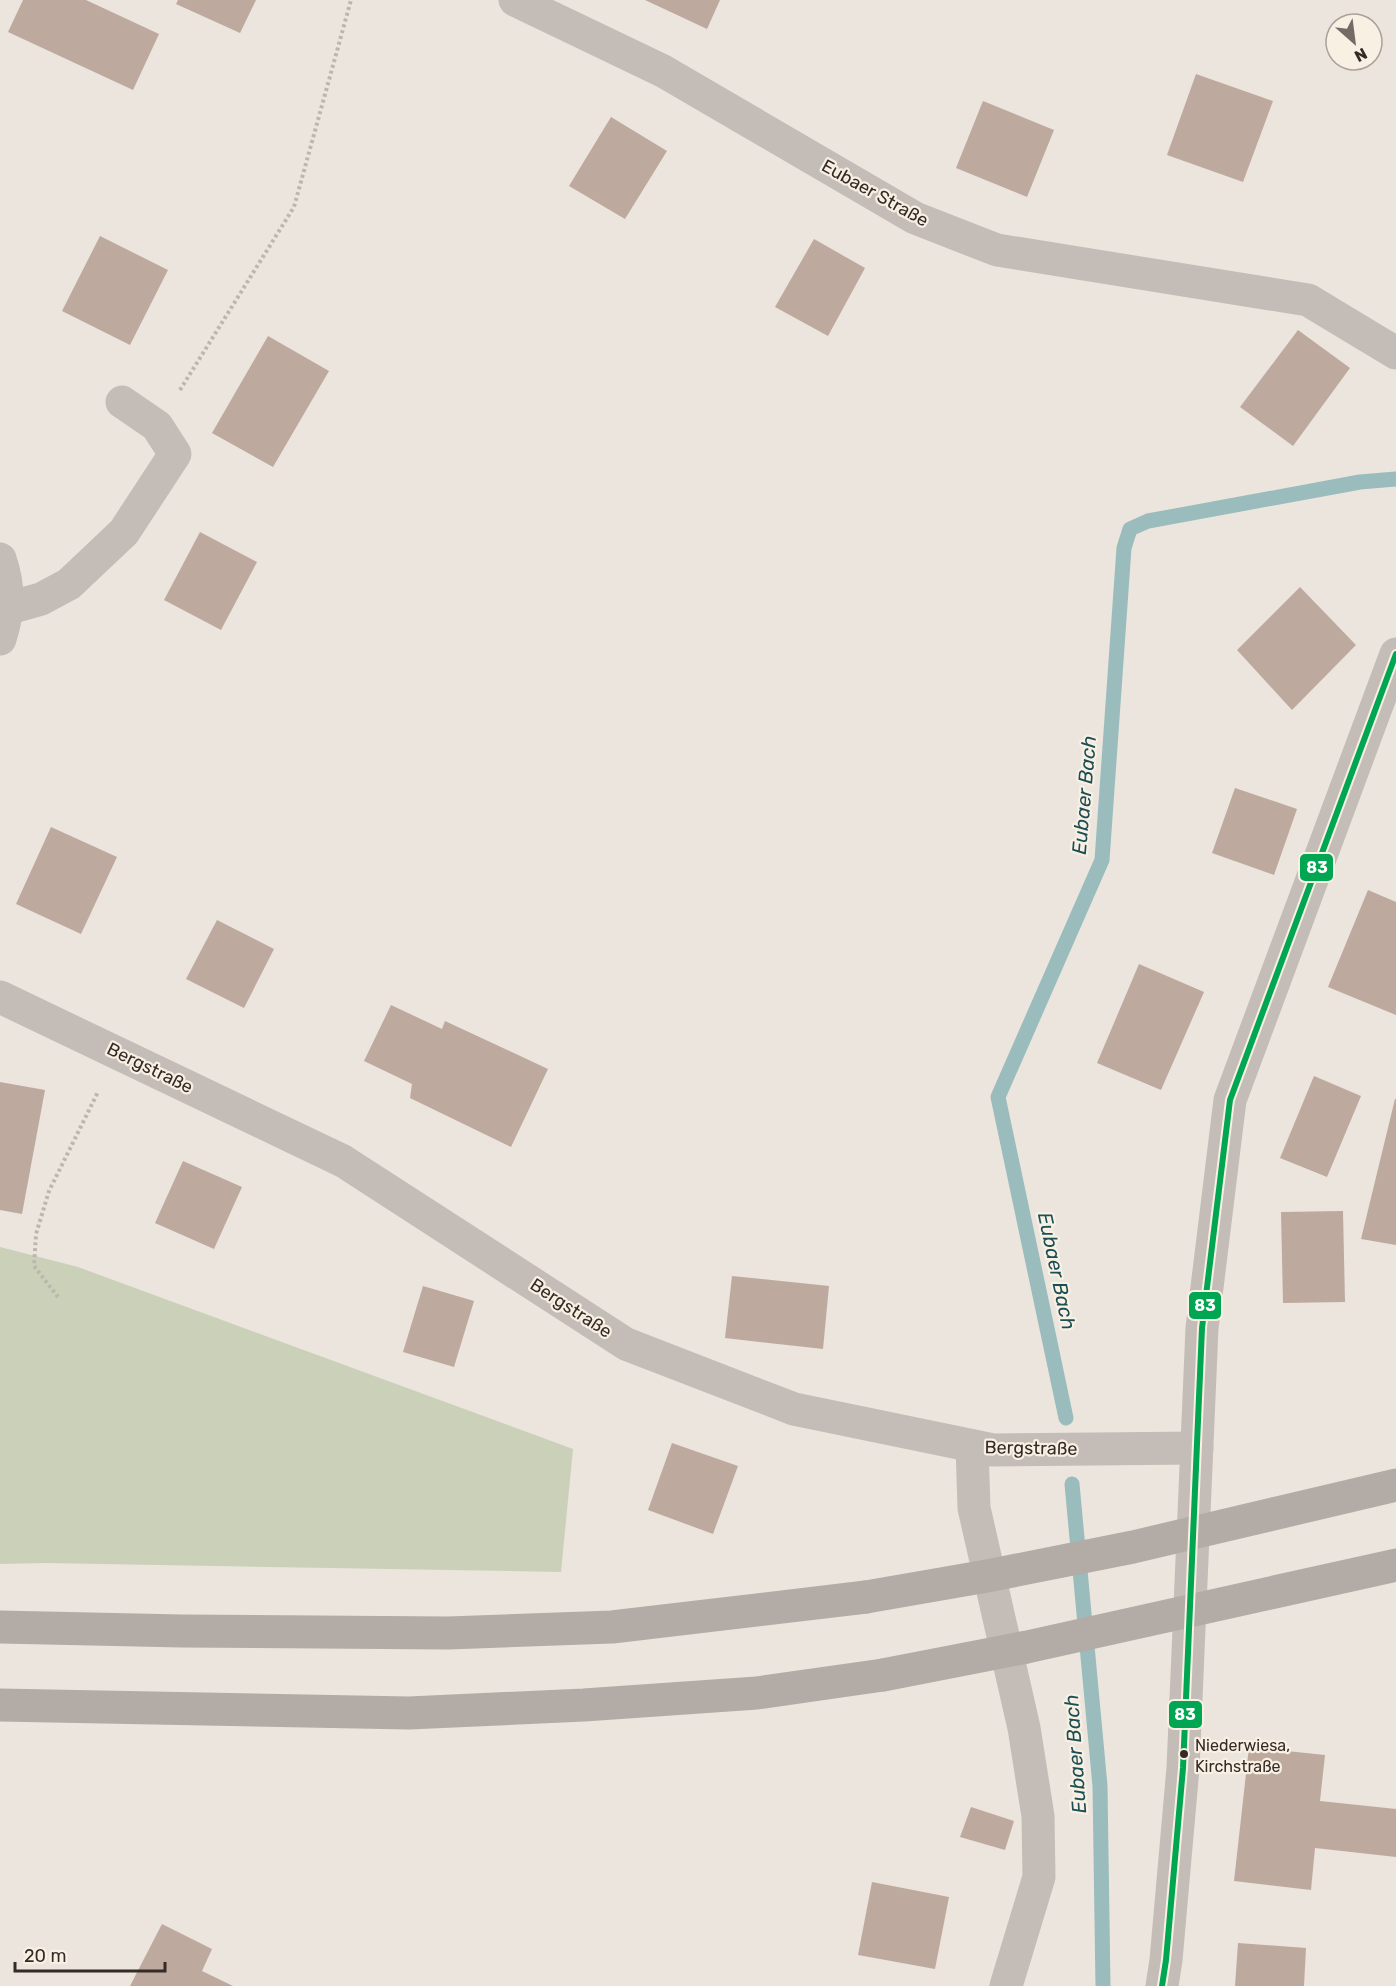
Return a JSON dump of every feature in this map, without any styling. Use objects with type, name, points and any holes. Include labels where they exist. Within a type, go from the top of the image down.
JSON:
[{"type":"main road","points":[[0,1627],[194,1631],[460,1632],[612,1627],[866,1597],[987,1576],[1133,1547],[1396,1485]]},
{"type":"main road","points":[[0,1705],[409,1713],[584,1705],[757,1693],[883,1675],[1027,1647],[1396,1565]]},
{"type":"street","name":"Eubaer Straße","points":[[514,0],[663,71],[915,219],[997,250],[1308,300],[1396,353]]},
{"type":"street","points":[[9,608],[41,599],[69,584],[124,532],[176,454],[157,426],[122,402]]},
{"type":"street","points":[[0,560],[5,574],[9,608],[0,639]]},
{"type":"street","points":[[1162,1986],[1183,1768],[1202,1328],[1230,1100],[1396,654]]},
{"type":"street","name":"Bergstraße","points":[[0,997],[343,1161],[626,1344],[794,1410],[993,1450],[1197,1448]]},
{"type":"street","points":[[972,1446],[974,1508],[1024,1728],[1038,1816],[1039,1877],[1006,1986]]},
{"type":"path","points":[[157,426],[294,207],[351,0]]},
{"type":"path","points":[[58,1297],[34,1266],[36,1234],[49,1191],[117,1053]]},
{"type":"green space","points":[[0,1247],[78,1267],[573,1449],[561,1572],[0,1564]]},
{"type":"building","points":[[23,0],[86,0],[159,34],[133,90],[8,32]]},
{"type":"building","points":[[178,0],[256,0],[240,33],[176,4]]},
{"type":"building","points":[[645,0],[720,0],[707,29]]},
{"type":"building","points":[[1196,74],[1273,101],[1243,182],[1167,155]]},
{"type":"building","points":[[983,101],[1054,130],[1027,197],[956,168]]},
{"type":"building","points":[[611,117],[667,151],[625,219],[569,186]]},
{"type":"building","points":[[100,236],[168,270],[130,345],[62,311]]},
{"type":"building","points":[[814,239],[865,268],[828,336],[775,307]]},
{"type":"building","points":[[1298,330],[1350,368],[1293,446],[1240,407]]},
{"type":"building","points":[[268,336],[329,371],[273,467],[212,433]]},
{"type":"building","points":[[200,532],[257,562],[221,630],[164,600]]},
{"type":"building","points":[[1300,587],[1356,645],[1292,710],[1237,650]]},
{"type":"building","points":[[1235,788],[1297,809],[1274,875],[1212,853]]},
{"type":"building","points":[[51,827],[117,857],[81,934],[16,904]]},
{"type":"building","points":[[1368,890],[1396,902],[1396,1015],[1328,987]]},
{"type":"building","points":[[217,920],[274,949],[244,1008],[186,979]]},
{"type":"building","points":[[1139,964],[1204,992],[1161,1090],[1097,1063]]},
{"type":"building","points":[[391,1005],[442,1029],[445,1021],[548,1069],[511,1147],[410,1098],[412,1084],[364,1061]]},
{"type":"building","points":[[1314,1076],[1361,1096],[1327,1177],[1280,1158]]},
{"type":"building","points":[[0,1082],[45,1090],[22,1214],[0,1210]]},
{"type":"building","points":[[1396,1099],[1396,1245],[1361,1239]]},
{"type":"building","points":[[183,1161],[242,1187],[214,1249],[155,1223]]},
{"type":"building","points":[[1343,1211],[1345,1302],[1283,1303],[1281,1212]]},
{"type":"building","points":[[732,1276],[829,1286],[823,1349],[725,1338]]},
{"type":"building","points":[[423,1286],[474,1301],[454,1367],[403,1352]]},
{"type":"building","points":[[672,1443],[738,1466],[713,1534],[648,1510]]},
{"type":"building","points":[[1249,1747],[1325,1755],[1320,1801],[1396,1809],[1396,1857],[1315,1848],[1311,1890],[1234,1881]]},
{"type":"building","points":[[971,1807],[1014,1821],[1005,1850],[960,1837]]},
{"type":"building","points":[[872,1882],[949,1897],[935,1969],[858,1955]]},
{"type":"building","points":[[162,1924],[212,1949],[202,1971],[233,1986],[130,1986]]},
{"type":"building","points":[[1238,1943],[1306,1948],[1304,1986],[1235,1986]]},
{"type":"waterway","name":"Eubaer Bach","points":[[1066,1418],[998,1097],[1102,860],[1124,548],[1130,529],[1148,521],[1360,482],[1396,479]]},
{"type":"waterway","name":"Eubaer Bach","points":[[1072,1484],[1100,1786],[1103,1986]]},
{"type":"transit line","name":"83","points":[[1162,1986],[1183,1768],[1202,1328],[1230,1100],[1396,654]]},
{"type":"place","name":"Niederwiesa, Kirchstraße","points":[[1184,1754]]}]
